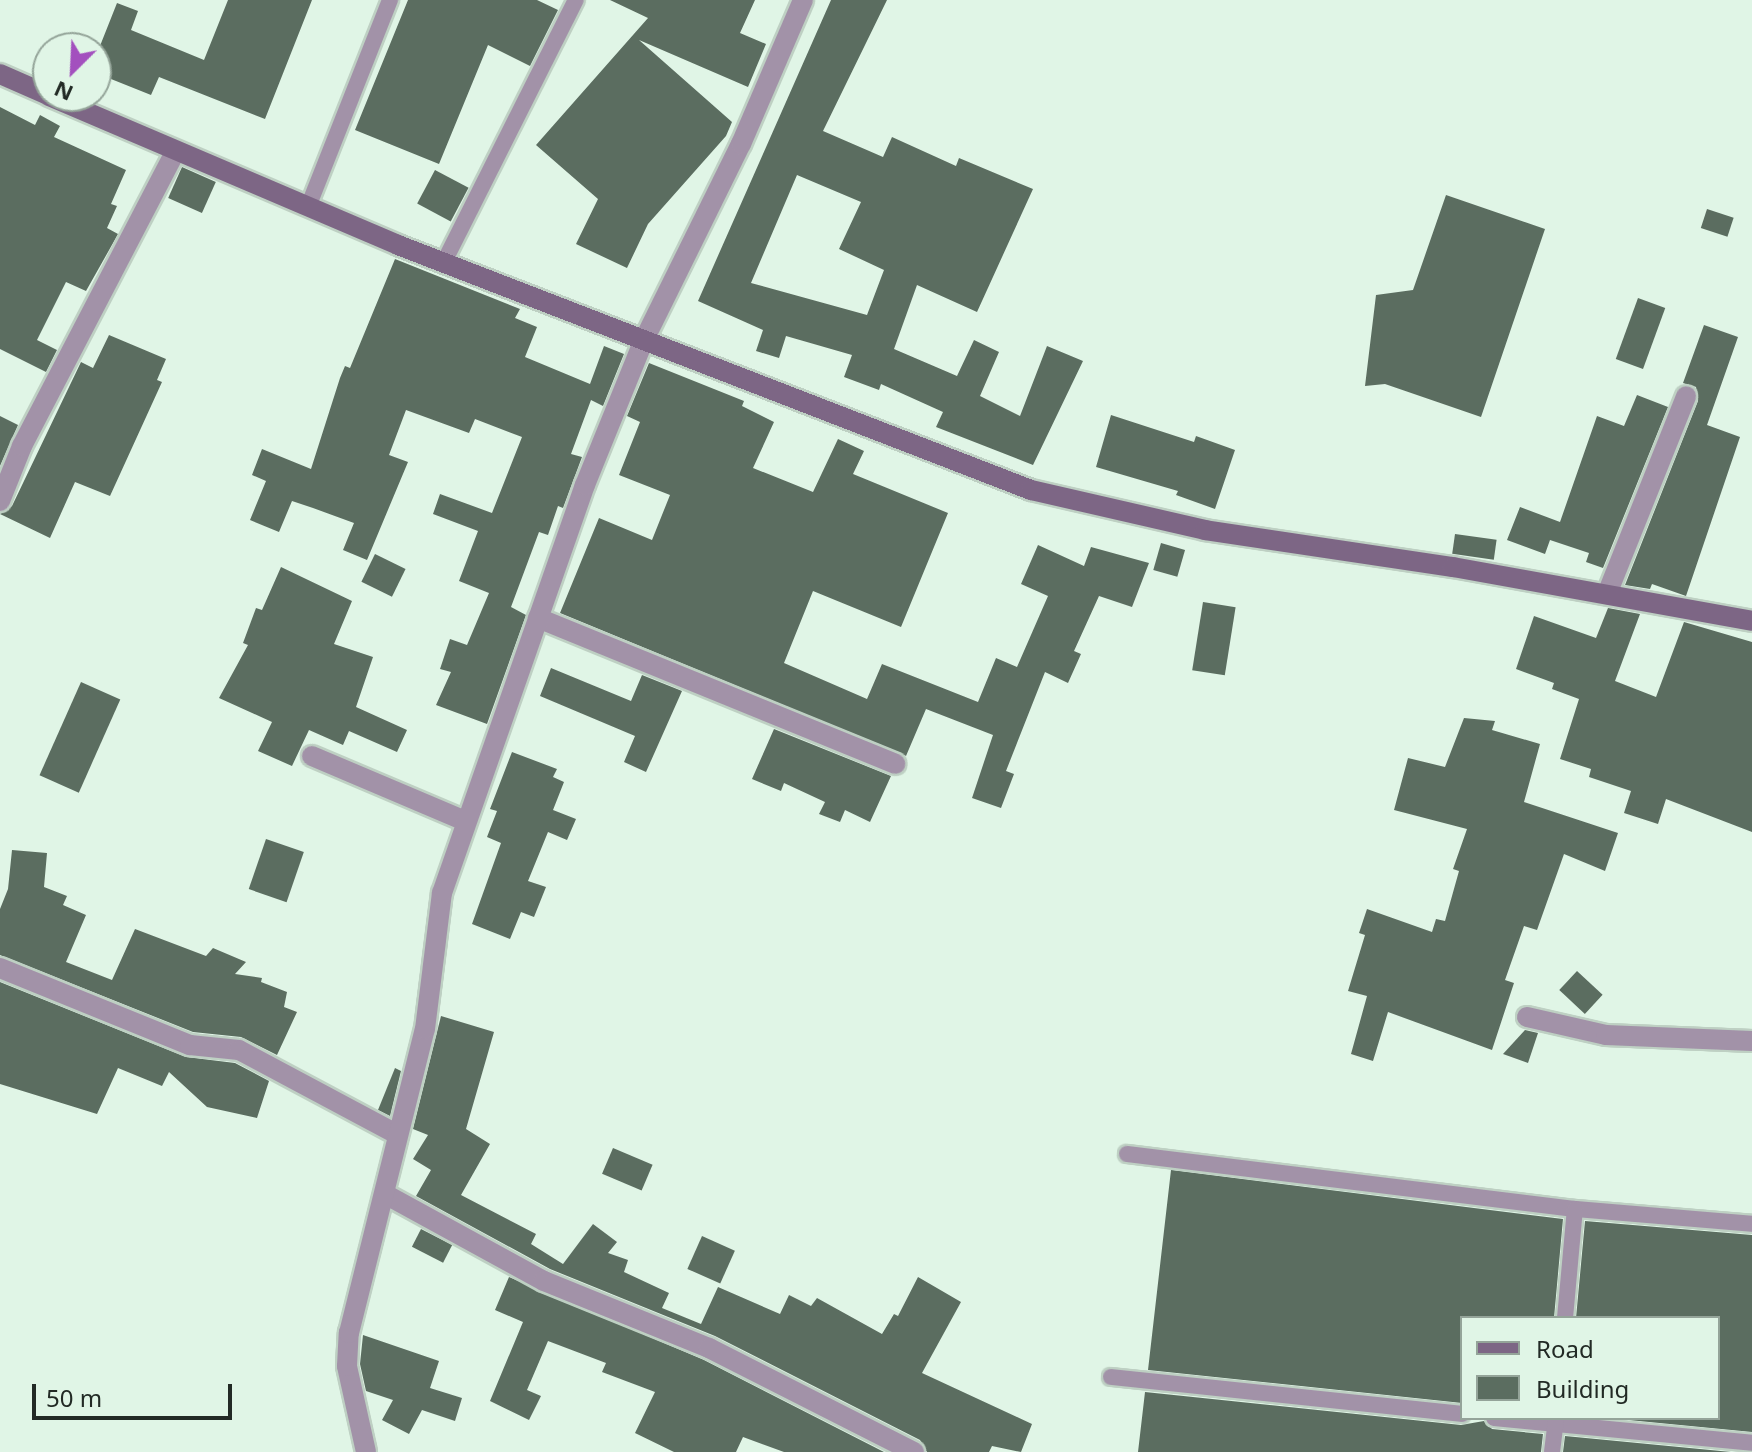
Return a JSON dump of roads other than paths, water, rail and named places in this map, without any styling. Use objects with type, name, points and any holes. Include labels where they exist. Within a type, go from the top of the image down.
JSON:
[{"type":"street","points":[[366,1452],[347,1366],[349,1333],[385,1194],[396,1134],[425,1029],[442,893],[538,618],[643,342],[741,144],[803,0]]},
{"type":"street","points":[[0,74],[32,88]]},
{"type":"street","points":[[85,112],[308,207],[643,342],[1031,490],[1205,530],[1607,594],[1752,621]]},
{"type":"street","points":[[0,501],[22,446],[175,152]]},
{"type":"street","points":[[1607,594],[1686,396]]},
{"type":"street","points":[[538,618],[895,764]]},
{"type":"street","points":[[312,756],[465,821]]},
{"type":"street","points":[[0,968],[190,1045],[239,1050],[396,1134]]},
{"type":"street","points":[[1527,1017],[1606,1035],[1752,1041]]},
{"type":"street","points":[[385,1194],[544,1281],[709,1348],[914,1452]]},
{"type":"lane","points":[[308,207],[390,0]]},
{"type":"lane","points":[[444,262],[576,0]]},
{"type":"lane","points":[[1127,1154],[1575,1209],[1752,1224]]},
{"type":"lane","points":[[1565,1316],[1575,1209]]},
{"type":"lane","points":[[1111,1377],[1460,1414]]},
{"type":"lane","points":[[1535,1420],[1752,1443]]},
{"type":"lane","points":[[1552,1452],[1555,1421]]}]
